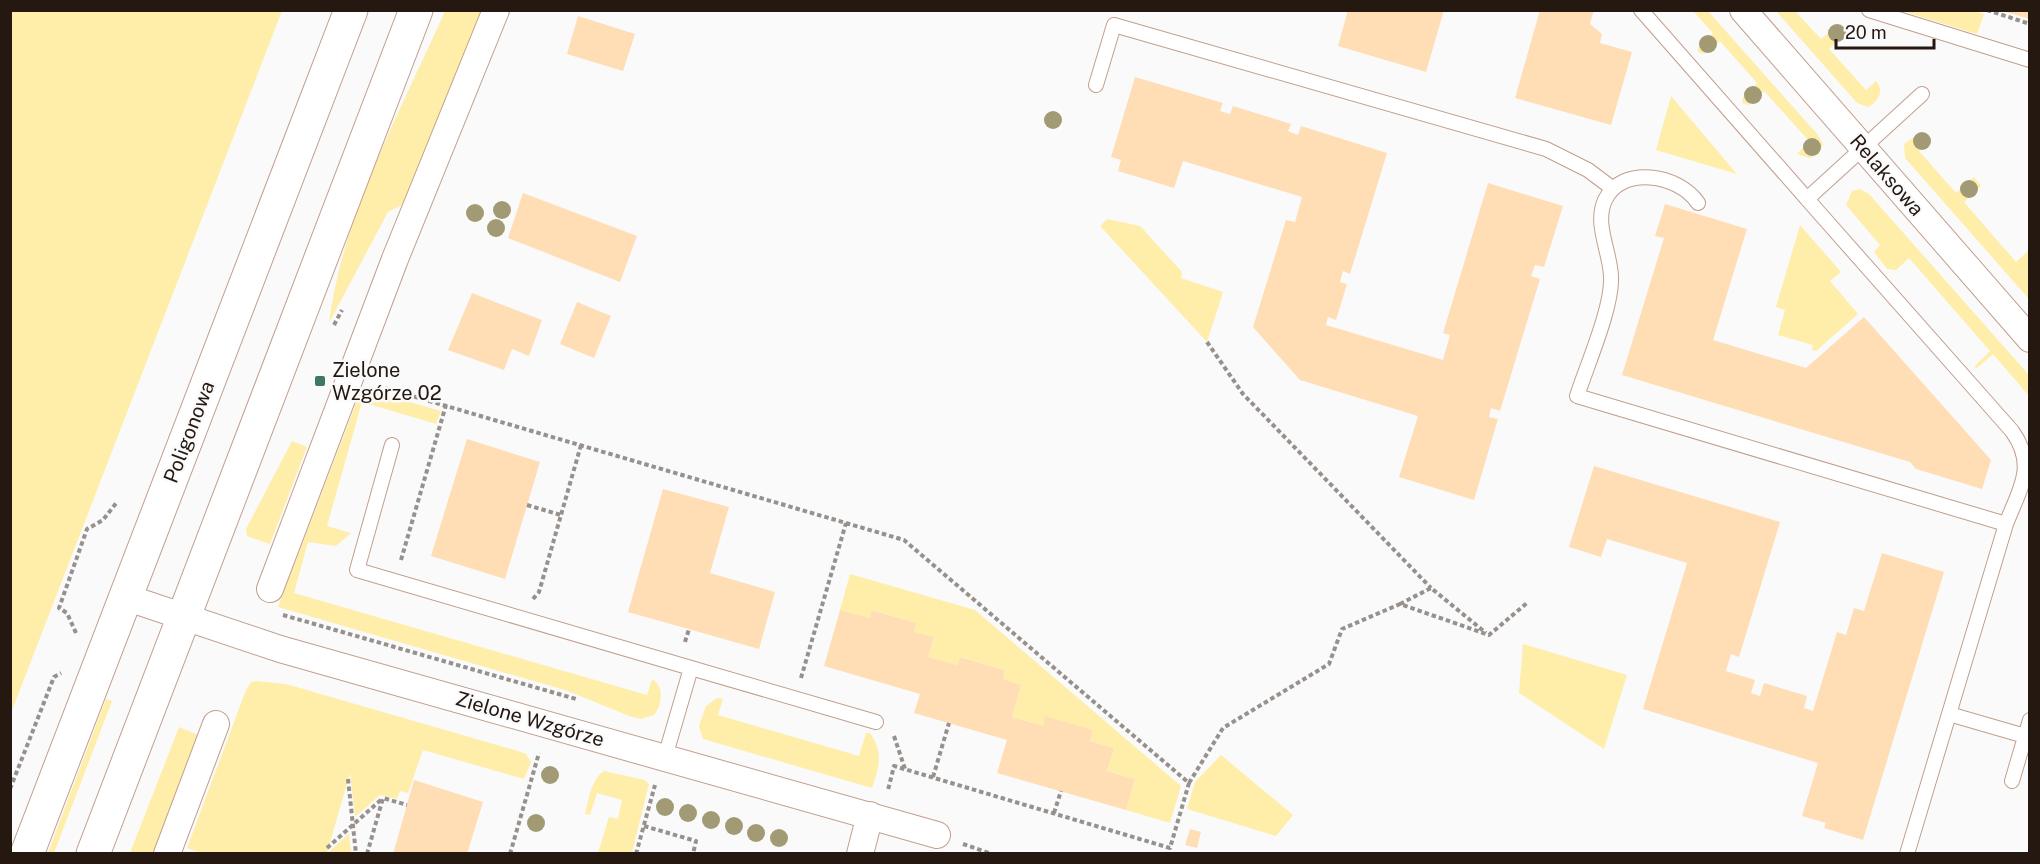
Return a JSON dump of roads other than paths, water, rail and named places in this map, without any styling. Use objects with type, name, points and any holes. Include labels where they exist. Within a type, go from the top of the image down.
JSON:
[{"type":"main road","name":"Poligonowa","points":[[27,854],[351,10]]},
{"type":"main road","points":[[93,854],[416,10]]},
{"type":"street","points":[[270,589],[395,259],[496,10]]},
{"type":"street","name":"Relaksowa","points":[[1743,10],[2030,339]]},
{"type":"street","name":"Zielone Wzgórze","points":[[125,597],[280,649],[662,766],[878,806],[937,835]]},
{"type":"street","points":[[166,854],[216,724]]},
{"type":"street","points":[[860,854],[878,806]]},
{"type":"lane","points":[[1641,10],[2021,443],[2026,468],[2006,524],[1907,854]]},
{"type":"lane","points":[[1869,10],[2030,60]]},
{"type":"lane","points":[[1096,85],[1114,25],[1546,149],[1588,170],[1612,188]]},
{"type":"lane","points":[[1807,199],[1922,94]]},
{"type":"lane","points":[[1698,203],[1690,190],[1674,182],[1655,177],[1630,180],[1612,188],[1604,201],[1600,221],[1612,288],[1576,396],[2006,524]]},
{"type":"lane","points":[[392,445],[357,570],[876,722]]},
{"type":"lane","points":[[662,766],[691,668]]},
{"type":"lane","points":[[1949,714],[2025,736]]},
{"type":"lane","points":[[2012,781],[2030,720]]},
{"type":"place","name":"Zielone Wzgórze 02","points":[[320,381]]}]
